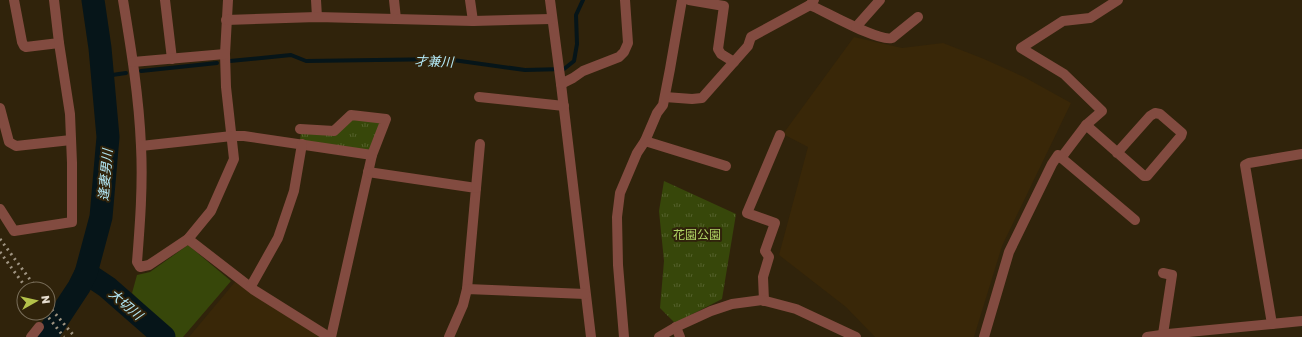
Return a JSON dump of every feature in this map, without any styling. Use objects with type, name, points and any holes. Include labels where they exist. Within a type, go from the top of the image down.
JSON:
[{"type":"street","points":[[14,0],[24,46],[59,43]]},
{"type":"street","points":[[0,209],[14,231],[72,222],[70,114],[54,0]]},
{"type":"street","points":[[123,0],[133,62],[141,146],[140,223],[137,262],[140,267],[149,265],[188,239],[211,210],[234,159],[226,87],[225,54],[228,0]]},
{"type":"street","points":[[164,0],[172,59]]},
{"type":"street","points":[[316,0],[317,17]]},
{"type":"street","points":[[394,0],[396,18]]},
{"type":"street","points":[[470,0],[473,21]]},
{"type":"street","points":[[550,0],[551,19],[560,74],[591,337]]},
{"type":"street","points":[[560,74],[573,78],[583,71],[619,57],[624,52],[628,43],[625,0]]},
{"type":"street","points":[[624,337],[618,265],[617,217],[620,193],[637,153],[645,141],[657,114],[663,105],[682,0]]},
{"type":"street","points":[[689,0],[724,6],[718,49],[721,54],[734,62]]},
{"type":"street","points":[[856,27],[880,0]]},
{"type":"street","points":[[1061,158],[1086,125],[1102,111],[1064,74],[1021,48],[1063,21],[1090,18],[1118,0]]},
{"type":"street","points":[[664,97],[692,99],[702,98],[748,46],[751,37],[812,2],[856,27],[871,34],[888,39],[892,38],[918,17]]},
{"type":"street","points":[[226,20],[317,17],[473,21],[551,19]]},
{"type":"street","points":[[133,62],[225,54]]},
{"type":"street","points":[[479,97],[564,106]]},
{"type":"street","points":[[0,108],[9,142],[16,146],[71,140]]},
{"type":"street","points":[[1086,125],[1117,153],[1144,176],[1147,176],[1182,136],[1182,133],[1160,114],[1155,113],[1150,116],[1117,153]]},
{"type":"street","points":[[188,239],[254,290],[330,337],[372,156],[386,119],[351,116],[334,131],[300,129]]},
{"type":"street","points":[[764,301],[763,277],[769,257],[765,251],[775,223],[747,212],[780,135]]},
{"type":"street","points":[[141,146],[244,136],[372,156]]},
{"type":"street","points":[[645,141],[726,166]]},
{"type":"street","points":[[250,286],[278,238],[287,215],[294,191],[302,144]]},
{"type":"street","points":[[449,337],[464,305],[467,289],[480,144]]},
{"type":"street","points":[[1272,324],[1246,165],[1249,163],[1302,154]]},
{"type":"street","points":[[984,337],[1009,252],[1052,164],[1058,155],[1134,220]]},
{"type":"street","points":[[368,172],[476,188]]},
{"type":"street","points":[[1163,273],[1172,275],[1163,334]]},
{"type":"street","points":[[467,289],[585,294]]},
{"type":"street","points":[[659,337],[710,311],[732,304],[764,301],[796,309],[856,337]]},
{"type":"street","points":[[1147,337],[1163,334],[1302,321]]},
{"type":"street","points":[[31,337],[39,326]]},
{"type":"street","points":[[676,327],[680,337]]},
{"type":"shaded area","points":[[854,37],[902,48],[943,43],[1024,77],[1071,103],[1002,246],[974,337],[875,337],[846,307],[779,255],[808,147],[783,134]]},
{"type":"shaded area","points":[[235,282],[328,337],[189,337]]},
{"type":"green space","points":[[352,118],[382,122],[370,152],[300,140],[301,132],[333,134]]},
{"type":"green space","name":"花園公園","points":[[664,181],[736,214],[722,299],[675,323],[660,308],[664,261],[659,211]]},
{"type":"green space","points":[[188,245],[231,281],[183,337],[174,337],[132,293],[137,275],[150,272]]},
{"type":"waterway","name":"逢妻男川","points":[[46,337],[79,287],[86,273],[101,217],[108,137],[100,48],[93,0]]},
{"type":"waterway","name":"才兼川","points":[[230,61],[291,55],[306,61],[446,59],[525,70],[564,69],[574,61],[577,44],[576,15],[583,0]]},
{"type":"waterway","name":"才兼川","points":[[141,71],[217,63]]},
{"type":"waterway","name":"才兼川","points":[[102,71],[112,75],[126,73]]},
{"type":"waterway","name":"大切川","points":[[86,273],[107,287],[164,337]]},
{"type":"railway","points":[[0,239],[31,281]]},
{"type":"railway","points":[[0,252],[21,281]]},
{"type":"railway","points":[[56,314],[75,337]]},
{"type":"railway","points":[[51,321],[64,337]]}]
